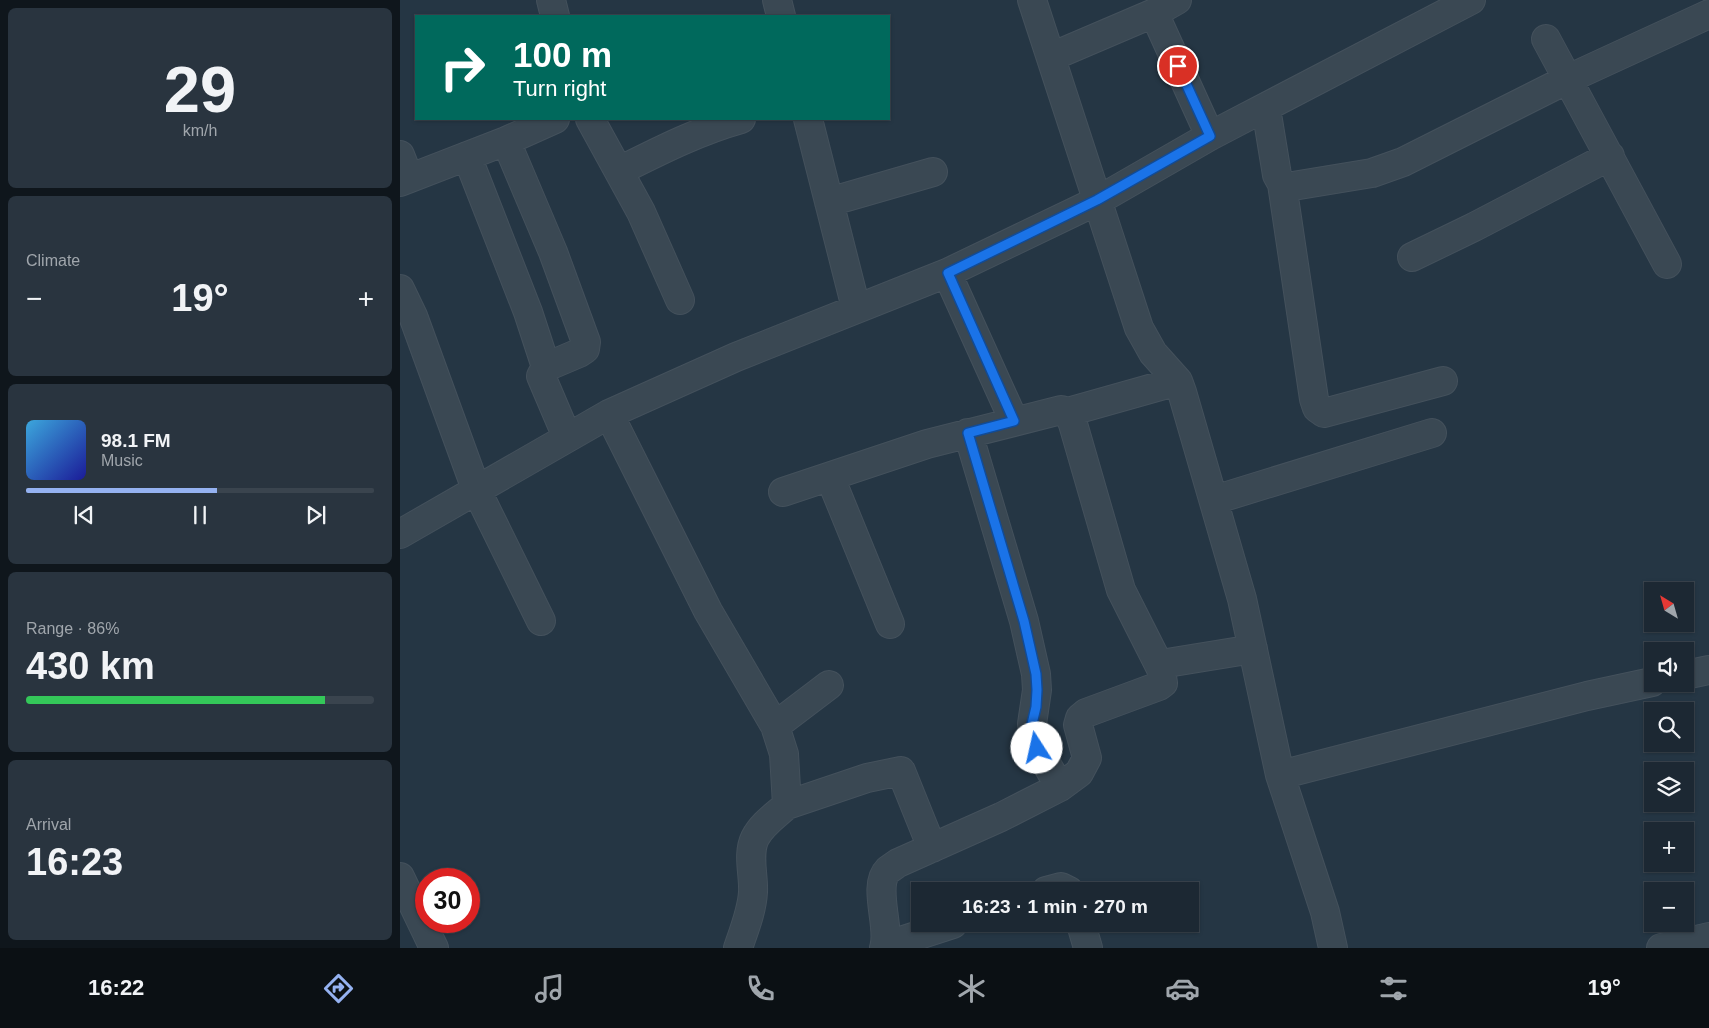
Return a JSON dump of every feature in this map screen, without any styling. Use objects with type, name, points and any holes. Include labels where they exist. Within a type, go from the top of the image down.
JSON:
[{"type":"street","points":[[551,0],[555,15]]},
{"type":"street","points":[[777,0],[782,15]]},
{"type":"street","points":[[1032,0],[1139,328],[1153,353],[1178,381],[1242,599],[1280,775],[1325,912],[1333,948]]},
{"type":"street","points":[[400,534],[609,414],[736,357],[948,273],[1097,200],[1210,136],[1471,0]]},
{"type":"street","points":[[1050,58],[1165,7],[1210,136]]},
{"type":"street","points":[[1282,184],[1293,186],[1372,173],[1403,162],[1568,79],[1709,14]]},
{"type":"street","points":[[1546,39],[1667,264]]},
{"type":"street","points":[[1266,108],[1277,175],[1282,184],[1314,399],[1317,408],[1324,413],[1443,381]]},
{"type":"street","points":[[403,172],[467,156],[553,120]]},
{"type":"street","points":[[591,120],[641,212],[680,300]]},
{"type":"street","points":[[619,171],[672,144],[715,126],[737,120]]},
{"type":"street","points":[[808,120],[856,308]]},
{"type":"street","points":[[506,141],[553,252],[586,342],[585,349],[546,366],[541,376],[566,437]]},
{"type":"street","points":[[467,156],[528,312],[546,366]]},
{"type":"street","points":[[1412,257],[1610,156]]},
{"type":"street","points":[[828,202],[933,172]]},
{"type":"street","points":[[948,273],[1014,421]]},
{"type":"street","points":[[400,289],[413,316],[476,490],[541,621]]},
{"type":"street","points":[[783,492],[927,444],[1061,410],[1068,412],[1178,381]]},
{"type":"street","points":[[929,932],[884,947],[886,936],[882,878],[888,870],[1060,787],[1079,773],[1087,758],[1078,725],[1080,718],[1086,712],[1163,683],[1161,669],[1121,590],[1068,412]]},
{"type":"street","points":[[609,414],[708,611],[775,726],[784,754],[787,805]]},
{"type":"street","points":[[1214,500],[1432,432]]},
{"type":"street","points":[[968,433],[1024,621],[1032,656],[1037,690],[1032,724],[1033,734],[1037,748],[1060,787]]},
{"type":"street","points":[[830,477],[890,624]]},
{"type":"street","points":[[1161,669],[1163,664],[1167,663],[1253,649]]},
{"type":"street","points":[[1694,673],[1709,670]]},
{"type":"street","points":[[1280,775],[1587,696],[1644,684]]},
{"type":"street","points":[[775,726],[829,685]]},
{"type":"street","points":[[738,948],[750,911],[753,892],[751,855],[754,840],[762,827],[787,805],[867,778],[901,771],[932,848]]},
{"type":"street","points":[[400,877],[434,948]]},
{"type":"street","points":[[1083,932],[1088,948]]},
{"type":"street","points":[[1669,947],[1709,937]]},
{"type":"route","points":[[1037,748],[1032,724],[1036,707],[1036,674],[1024,621],[968,433],[1014,421],[948,273],[1097,200],[1210,136],[1178,66]]}]
